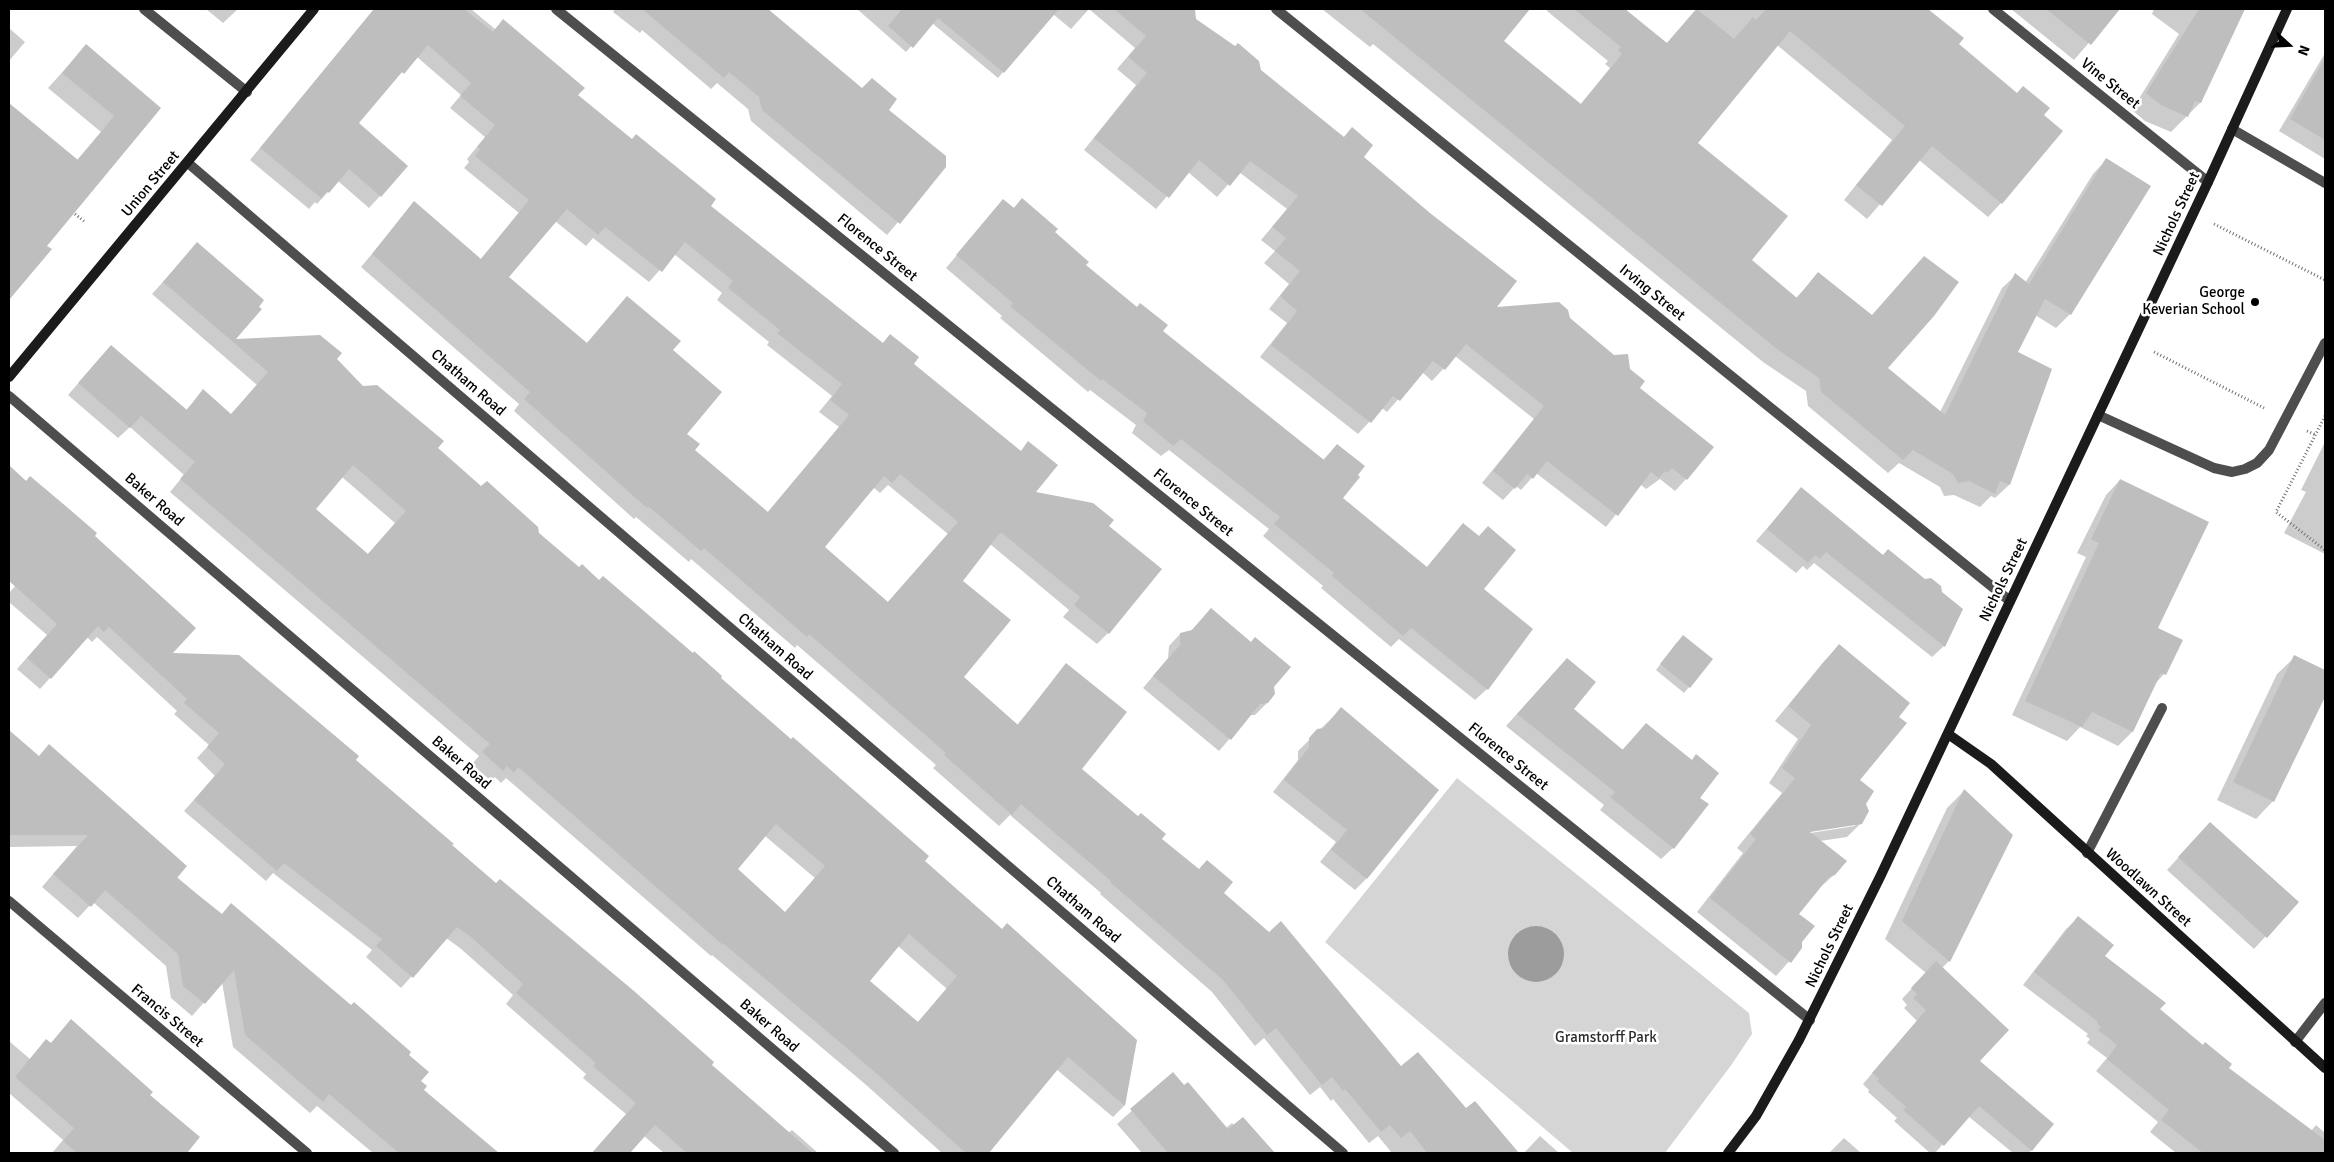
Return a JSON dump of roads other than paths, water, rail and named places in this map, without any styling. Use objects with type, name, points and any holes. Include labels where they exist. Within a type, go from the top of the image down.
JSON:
[{"type":"street","points":[[144,9],[247,92]]},
{"type":"street","name":"Union Street","points":[[9,377],[314,9]]},
{"type":"street","name":"Florence Street","points":[[556,9],[1810,1020]]},
{"type":"street","name":"Irving Street","points":[[1276,9],[2010,601]]},
{"type":"street","name":"Vine Street","points":[[1993,9],[2208,182]]},
{"type":"street","name":"Nichols Street","points":[[1728,1153],[1756,1116],[1810,1020],[2134,341],[2287,9]]},
{"type":"street","points":[[2232,129],[2325,182]]},
{"type":"street","name":"Chatham Road","points":[[188,163],[1343,1153]]},
{"type":"street","points":[[2098,415],[2214,468],[2232,472],[2249,467],[2264,457],[2325,343]]},
{"type":"street","name":"Baker Road","points":[[9,396],[894,1153]]},
{"type":"street","points":[[2087,853],[2162,708]]},
{"type":"street","name":"Woodlawn Street","points":[[1948,734],[1991,764],[2325,1068]]},
{"type":"street","name":"Francis Street","points":[[9,901],[307,1153]]},
{"type":"street","points":[[2296,1042],[2325,1003]]},
{"type":"place","name":"George Keverian School","points":[[2255,302]]},
{"type":"park label","name":"Gramstorff Park","points":[[1606,1038]]}]
